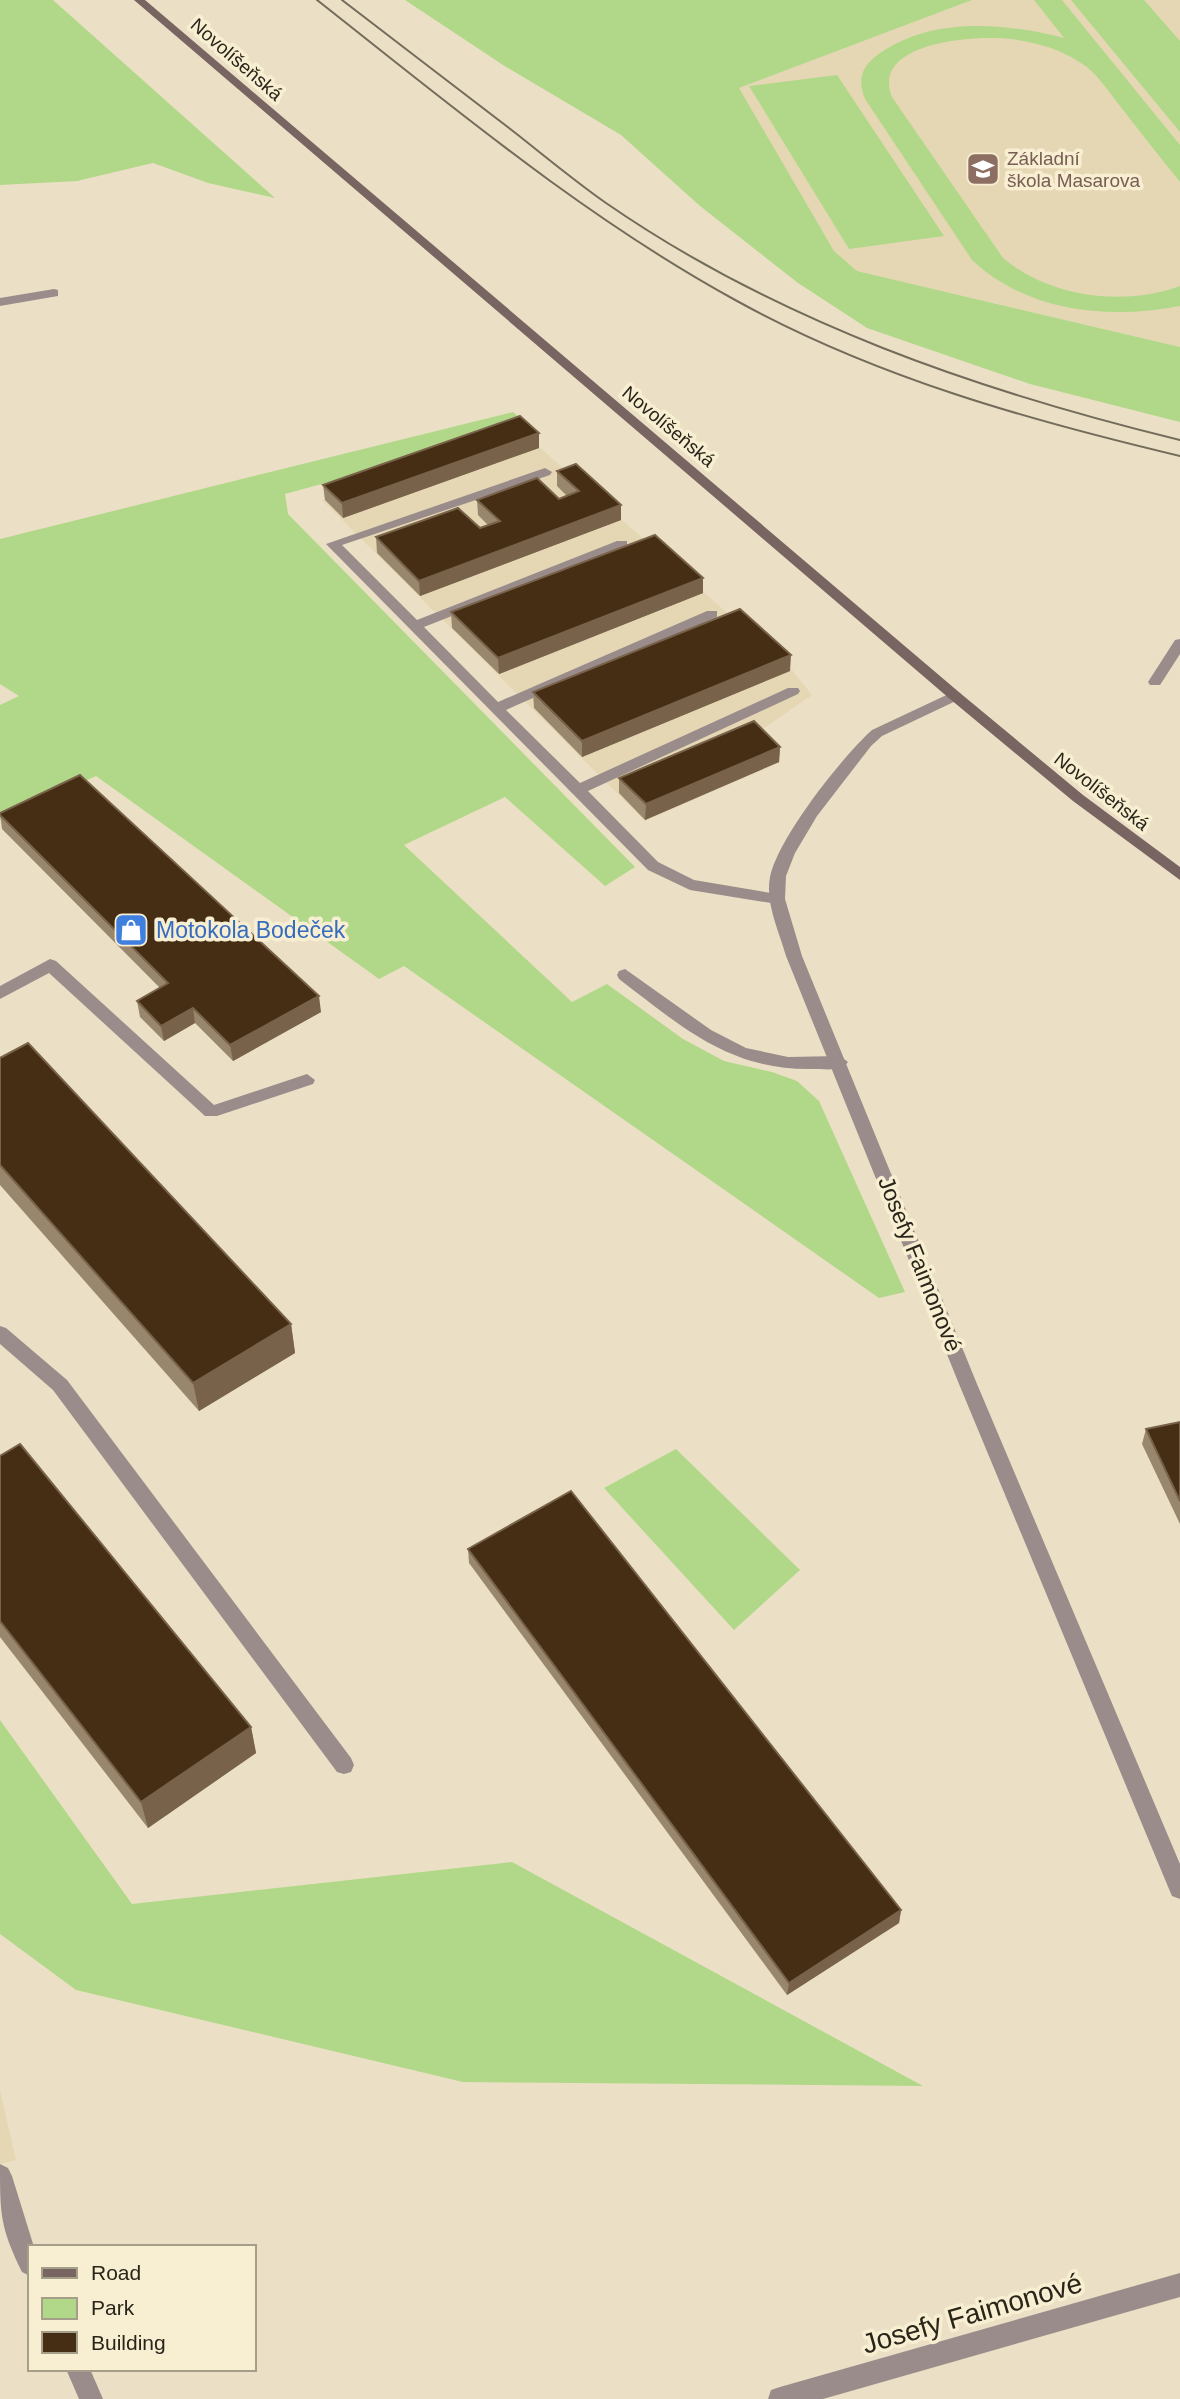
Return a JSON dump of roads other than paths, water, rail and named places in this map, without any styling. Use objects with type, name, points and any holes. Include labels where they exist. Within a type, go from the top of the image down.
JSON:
[{"type":"street","name":"Novolíšeňská","points":[[138,0],[955,696],[1078,798],[1180,875]]},
{"type":"street","points":[[0,302],[54,293]]},
{"type":"street","points":[[545,472],[333,544],[653,866],[690,885],[777,899]]},
{"type":"street","points":[[414,626],[622,544]]},
{"type":"street","points":[[497,708],[712,614]]},
{"type":"street","points":[[1155,682],[1180,643]]},
{"type":"street","points":[[578,790],[793,691]]},
{"type":"street","name":"Josefy Faimonové","points":[[955,696],[890,725],[866,743],[811,813],[787,853],[778,876],[777,899],[790,946],[840,1062],[968,1384],[1180,1889]]},
{"type":"street","points":[[0,993],[50,965],[211,1112],[307,1080]]},
{"type":"street","points":[[625,975],[722,1045],[758,1058],[796,1064],[840,1062]]},
{"type":"street","points":[[0,1334],[60,1385],[344,1765]]},
{"type":"street","points":[[0,2176],[17,2237],[28,2260]]},
{"type":"street","name":"Josefy Faimonové","points":[[780,2399],[1180,2285]]},
{"type":"street","points":[[79,2371],[91,2399]]},
{"type":"tram line","points":[[317,0],[573,198],[681,269],[737,301],[789,328],[898,374],[1009,411],[1180,456]]},
{"type":"tram line","points":[[342,0],[606,203],[672,245],[740,283],[882,348],[955,375],[1105,421],[1180,440]]},
{"type":"place","name":"Základní škola Masarova","points":[[983,169]]},
{"type":"place","name":"Motokola Bodeček","points":[[131,930]]}]
